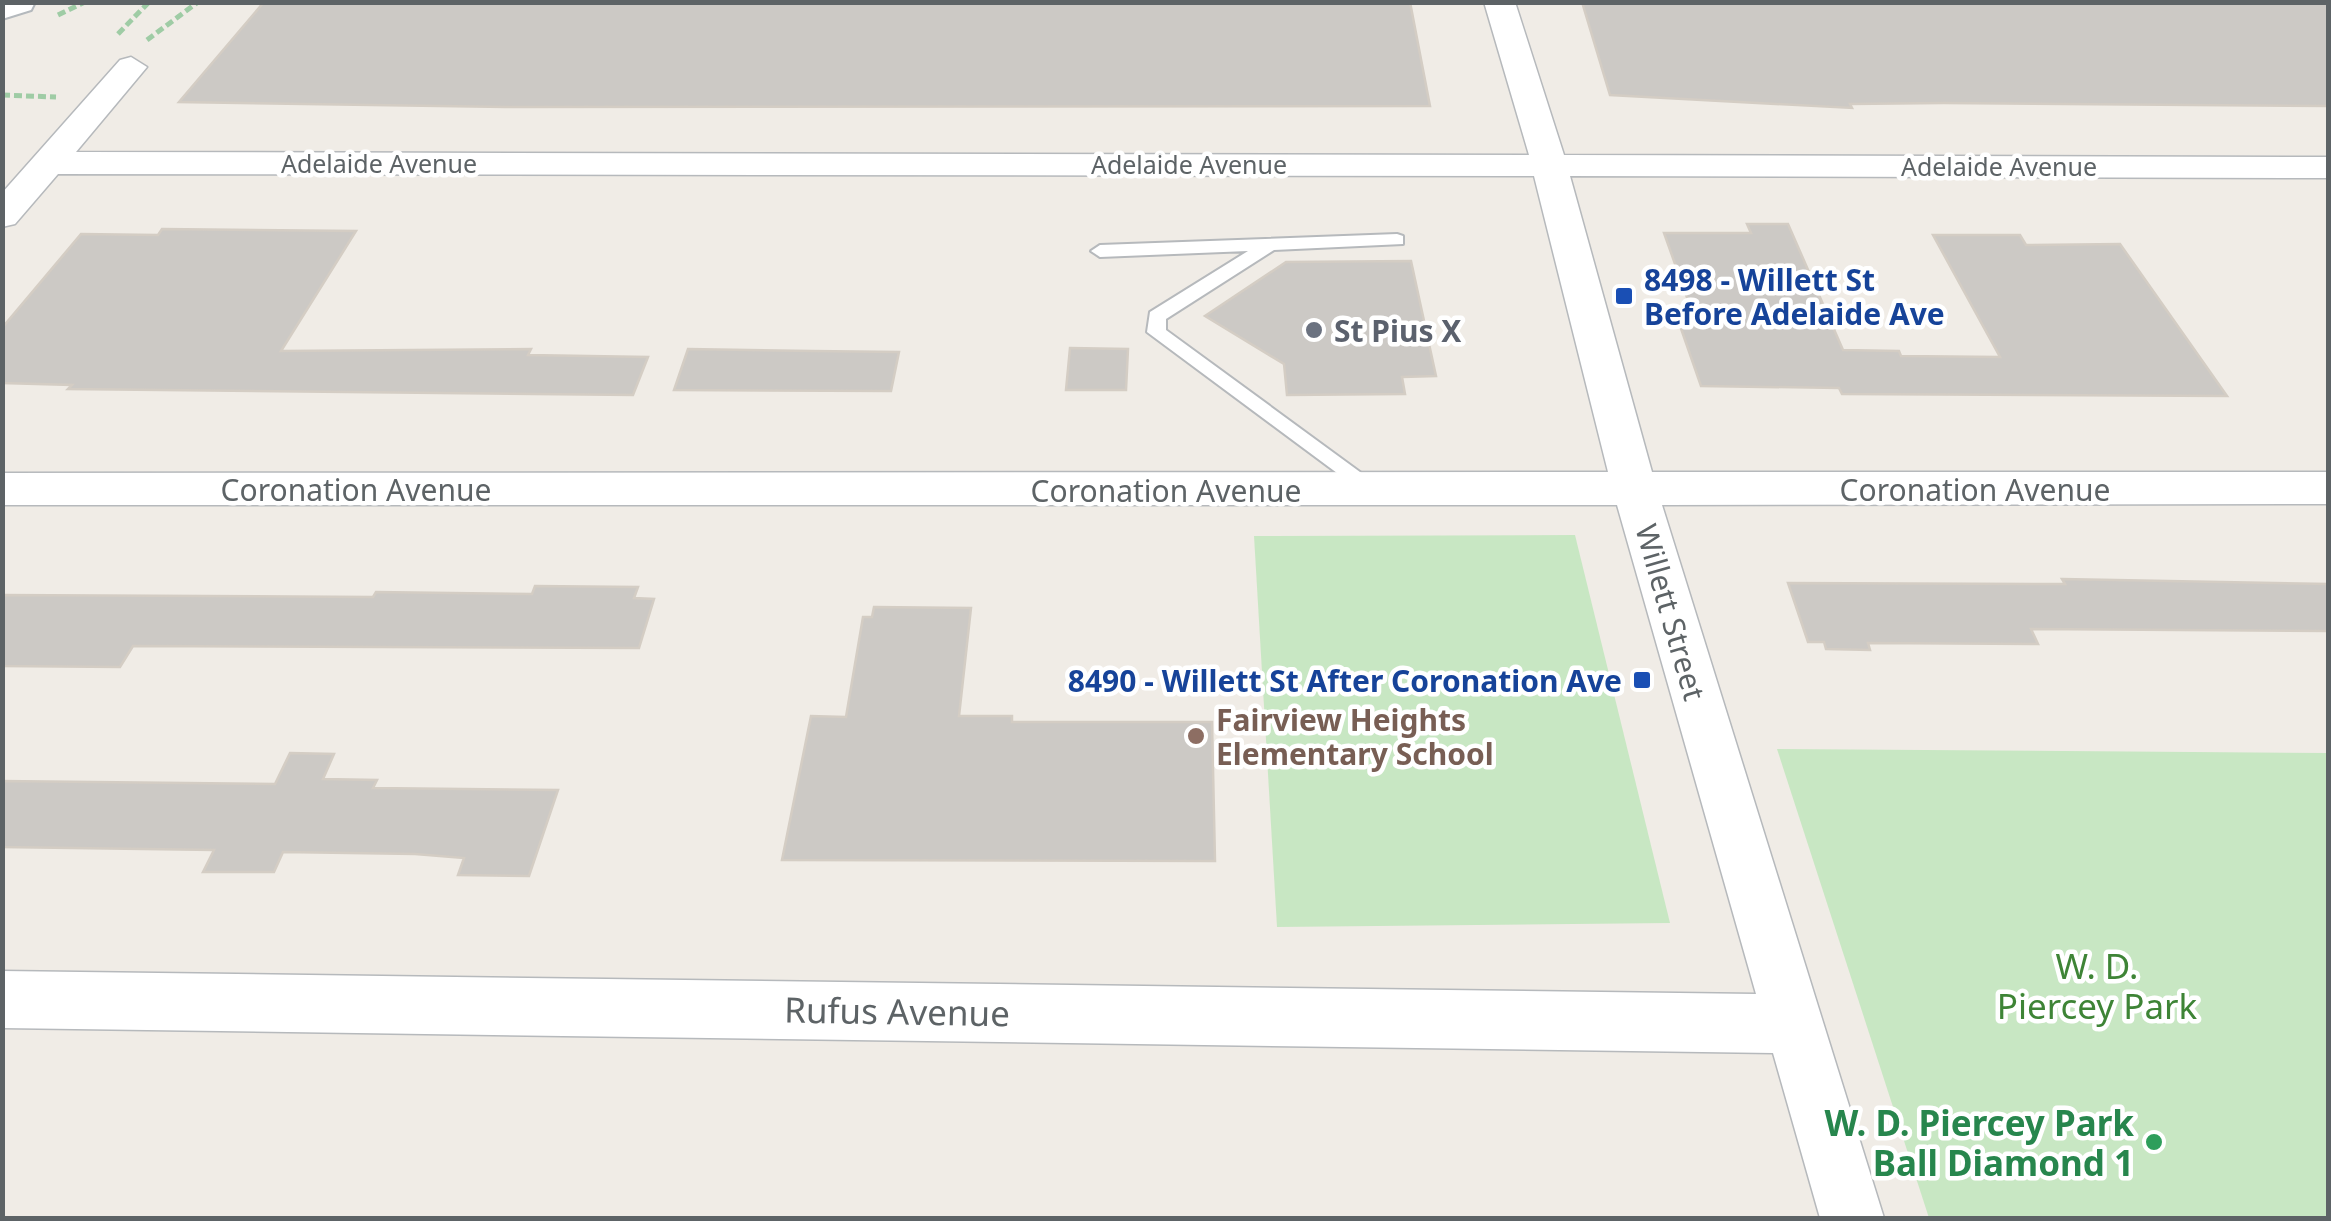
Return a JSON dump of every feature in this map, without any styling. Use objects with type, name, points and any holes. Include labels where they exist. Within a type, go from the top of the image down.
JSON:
[{"type":"main road","points":[[2,8],[18,2]]},
{"type":"street","name":"Willett Street","points":[[1499,2],[1549,164],[1635,490],[1852,1218]]},
{"type":"street","points":[[2,216],[131,67]]},
{"type":"street","name":"Adelaide Avenue","points":[[50,162],[2328,167]]},
{"type":"street","name":"Coronation Avenue","points":[[2,489],[2328,488]]},
{"type":"street","name":"Rufus Avenue","points":[[2,999],[1792,1024]]},
{"type":"lane","points":[[1100,251],[1398,240]]},
{"type":"lane","points":[[1270,244],[1157,316],[1156,332],[1371,490]]},
{"type":"green space","points":[[1575,535],[1670,923],[1277,927],[1254,536]]},
{"type":"green space","name":"W. D. Piercey Park","points":[[1777,749],[2328,753],[2328,1218],[1929,1218]]},
{"type":"building","points":[[264,2],[1410,2],[1430,106],[506,107],[179,102]]},
{"type":"building","points":[[1582,2],[2328,2],[2328,106],[1944,103],[1850,104],[1852,108],[1610,95]]},
{"type":"building","points":[[1747,224],[1788,224],[1843,350],[1899,351],[1901,356],[2000,357],[1933,235],[2020,235],[2026,245],[2120,244],[2227,396],[1842,394],[1839,388],[1701,386],[1678,320],[1695,320],[1664,233],[1751,233]]},
{"type":"building","points":[[162,229],[356,231],[281,351],[531,349],[528,355],[648,357],[633,395],[68,389],[72,385],[2,383],[2,328],[81,234],[158,235]]},
{"type":"building","name":"St Pius X","points":[[1411,261],[1436,376],[1402,377],[1405,394],[1287,395],[1284,364],[1205,316],[1286,262]]},
{"type":"building","points":[[1070,348],[1128,349],[1126,390],[1066,390]]},
{"type":"building","points":[[688,349],[899,352],[891,391],[674,390]]},
{"type":"building","points":[[2062,579],[2328,584],[2328,631],[2031,629],[2038,644],[1868,643],[1870,650],[1826,649],[1824,642],[1808,642],[1788,583],[2065,584]]},
{"type":"building","points":[[535,586],[638,587],[634,598],[654,599],[639,648],[133,646],[120,667],[2,666],[2,595],[373,597],[376,592],[532,594]]},
{"type":"building","points":[[874,607],[971,608],[959,716],[1012,716],[1012,722],[1212,722],[1215,861],[782,860],[811,716],[846,717],[863,617],[872,617]]},
{"type":"building","points":[[290,753],[334,754],[323,779],[377,780],[373,788],[558,790],[529,876],[458,875],[464,858],[415,854],[283,852],[274,872],[203,872],[214,850],[2,847],[2,781],[275,784]]},
{"type":"place","name":"8498 - Willett St Before Adelaide Ave","points":[[1624,296]]},
{"type":"place","name":"St Pius X","points":[[1314,330]]},
{"type":"place","name":"8490 - Willett St After Coronation Ave","points":[[1642,680]]},
{"type":"place","name":"Fairview Heights Elementary School","points":[[1196,736]]},
{"type":"place","name":"W. D. Piercey Park Ball Diamond 1","points":[[2154,1142]]}]
